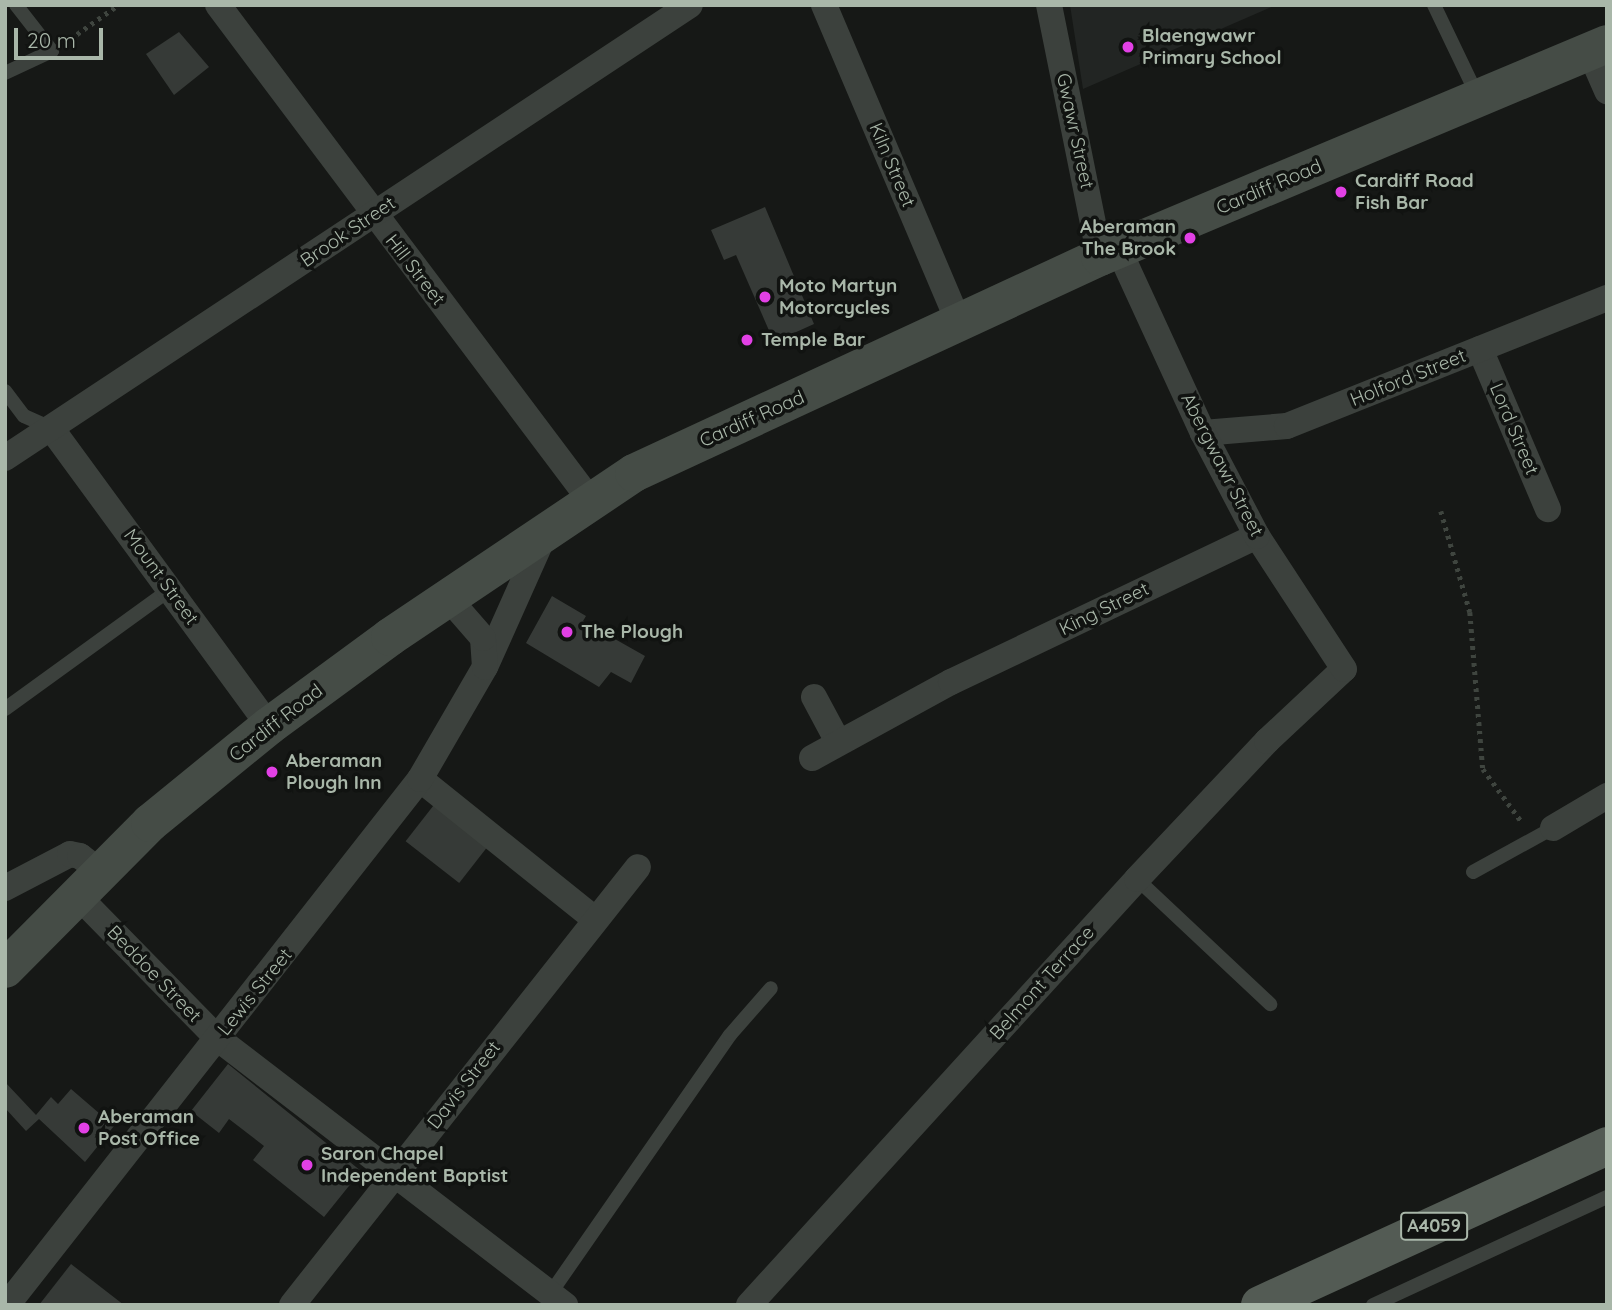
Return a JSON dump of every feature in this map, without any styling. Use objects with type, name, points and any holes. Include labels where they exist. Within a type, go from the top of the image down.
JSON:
[{"type":"main road","name":"Cardiff Road","points":[[5,969],[150,823],[269,726],[590,500],[634,473],[960,325],[1110,253],[1598,48]]},
{"type":"main road","name":"A4059","points":[[1260,1305],[1607,1146]]},
{"type":"street","name":"Hill Street","points":[[218,5],[373,215],[590,500]]},
{"type":"street","name":"Brook Street","points":[[5,458],[690,5]]},
{"type":"street","name":"Kiln Street","points":[[824,5],[960,325]]},
{"type":"street","name":"Gwawr Street","points":[[1049,5],[1110,253]]},
{"type":"street","points":[[1598,48],[1607,91]]},
{"type":"street","name":"Abergwawr Street","points":[[1110,253],[1257,536],[1344,669]]},
{"type":"street","name":"Holford Street","points":[[1203,433],[1287,426],[1607,298]]},
{"type":"street","name":"Lord Street","points":[[1480,349],[1548,509]]},
{"type":"street","name":"Mount Street","points":[[51,428],[269,726]]},
{"type":"street","name":"Lewis Street","points":[[7,1305],[420,779],[485,667],[547,530]]},
{"type":"street","name":"King Street","points":[[812,758],[951,682],[1257,536]]},
{"type":"street","points":[[449,599],[483,638],[485,667]]},
{"type":"street","name":"Belmont Terrace","points":[[749,1305],[1137,879],[1267,741],[1344,669]]},
{"type":"street","points":[[814,697],[838,743]]},
{"type":"street","points":[[420,779],[595,919]]},
{"type":"street","points":[[1544,834],[1605,802]]},
{"type":"street","name":"Beddoe Street","points":[[5,888],[70,854],[80,856],[90,885],[217,1038],[391,1176],[557,1300]]},
{"type":"street","name":"Davis Street","points":[[292,1305],[391,1176],[638,867]]},
{"type":"lane","points":[[5,74],[52,51],[16,5]]},
{"type":"lane","points":[[1434,5],[1479,99]]},
{"type":"lane","points":[[5,391],[24,416],[51,428]]},
{"type":"lane","points":[[5,709],[171,589]]},
{"type":"lane","points":[[1474,872],[1544,834]]},
{"type":"lane","points":[[1137,879],[1270,1004]]},
{"type":"lane","points":[[557,1300],[730,1035],[771,988]]},
{"type":"lane","points":[[1373,1305],[1607,1197]]},
{"type":"path","points":[[52,51],[118,5]]},
{"type":"path","points":[[1441,511],[1470,612],[1483,769],[1544,834]]},
{"type":"shaded area","name":"Blaengwawr Primary School","points":[[1070,5],[1276,5],[1083,89]]},
{"type":"building","points":[[179,32],[209,67],[174,95],[146,54]]},
{"type":"building","points":[[765,207],[814,324],[774,342],[736,255],[724,260],[711,230]]},
{"type":"building","name":"The Plough","points":[[552,596],[586,616],[583,621],[645,656],[631,683],[611,672],[599,687],[526,643]]},
{"type":"building","points":[[437,801],[491,843],[459,883],[406,841]]},
{"type":"building","points":[[228,1064],[361,1171],[324,1217],[253,1160],[264,1146],[229,1119],[219,1133],[191,1111]]},
{"type":"building","points":[[5,1082],[36,1115],[51,1097],[58,1104],[71,1089],[114,1126],[85,1162],[39,1119],[26,1131],[5,1108]]},
{"type":"building","points":[[71,1264],[124,1305],[39,1305]]},
{"type":"place","name":"Blaengwawr Primary School","points":[[1128,47]]},
{"type":"place","name":"Cardiff Road Fish Bar","points":[[1341,192]]},
{"type":"place","name":"Aberaman The Brook","points":[[1190,238]]},
{"type":"place","name":"Moto Martyn Motorcycles","points":[[765,297]]},
{"type":"place","name":"Temple Bar","points":[[747,340]]},
{"type":"place","name":"The Plough","points":[[567,632]]},
{"type":"place","name":"Aberaman Plough Inn","points":[[272,772]]},
{"type":"place","name":"Aberaman Post Office","points":[[84,1128]]},
{"type":"place","name":"Saron Chapel Independent Baptist","points":[[307,1165]]}]
